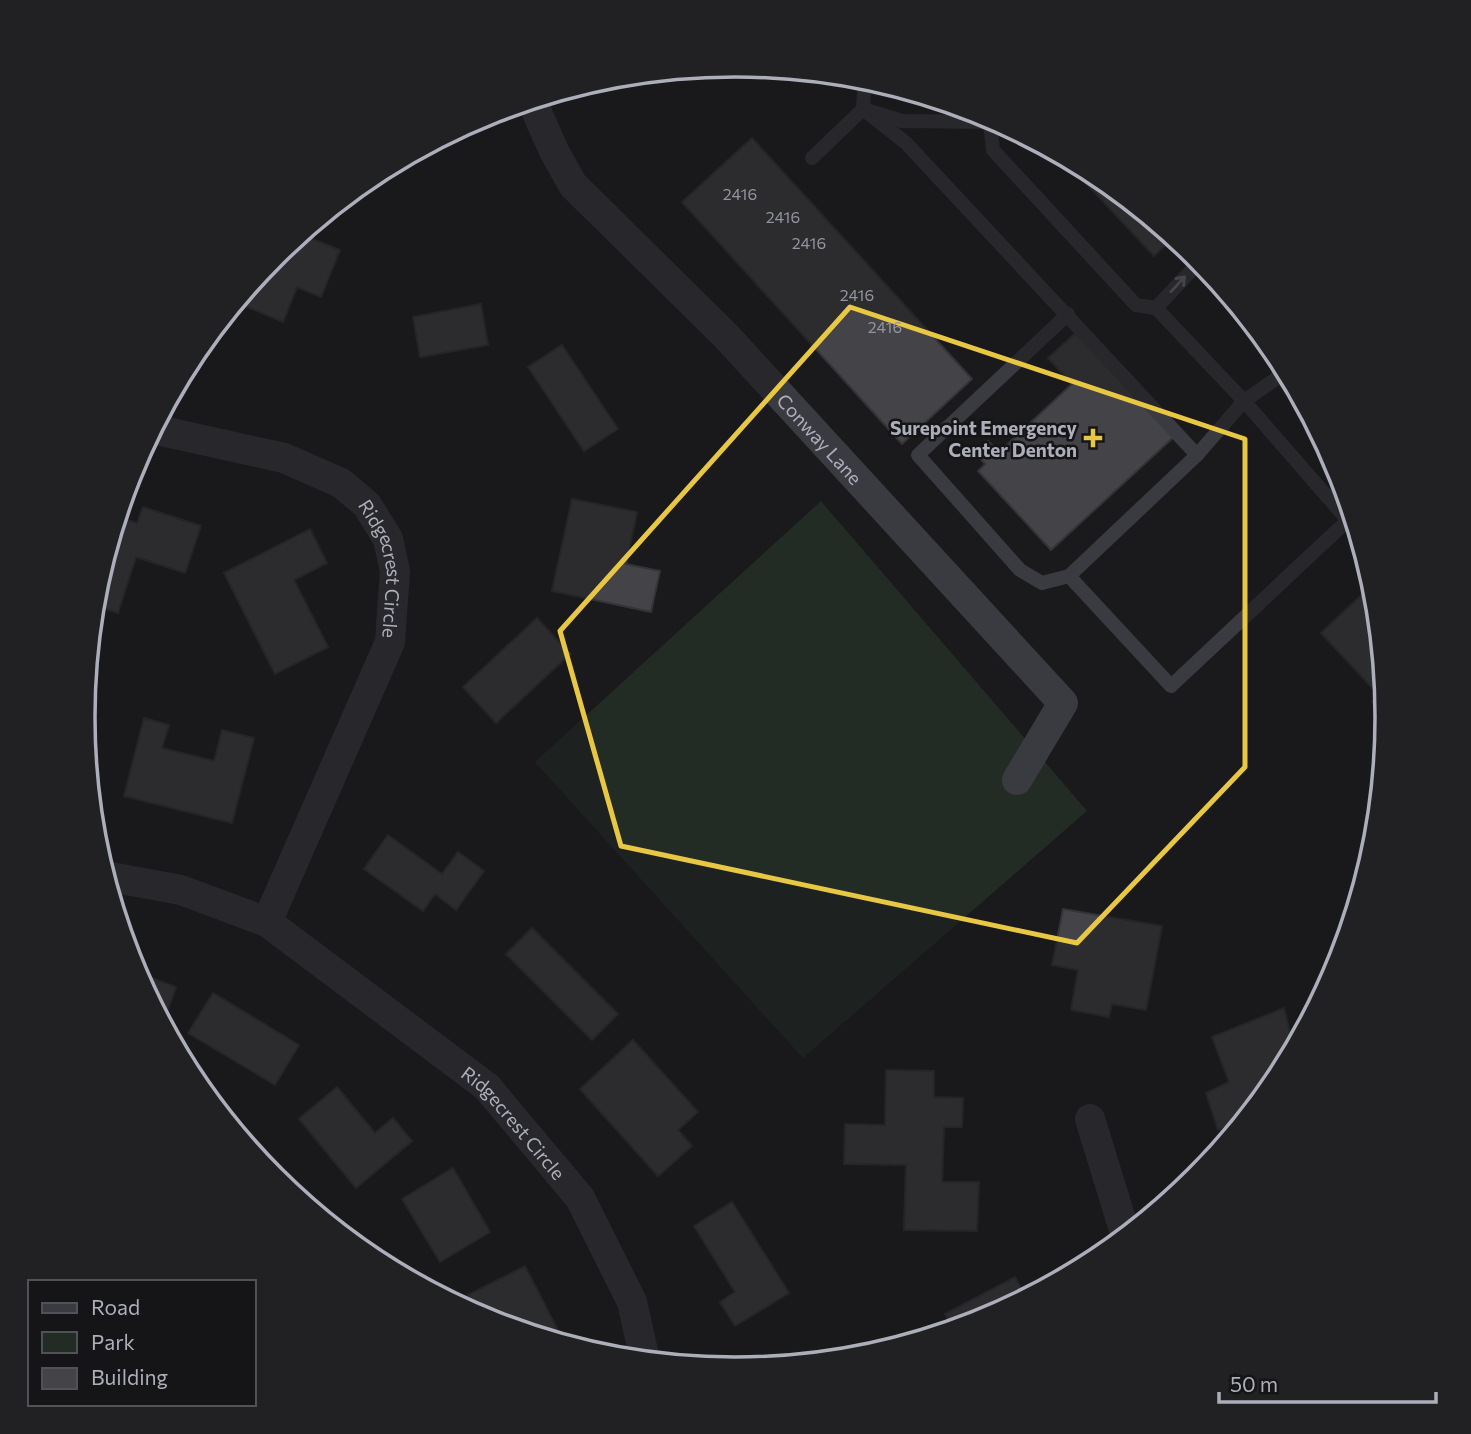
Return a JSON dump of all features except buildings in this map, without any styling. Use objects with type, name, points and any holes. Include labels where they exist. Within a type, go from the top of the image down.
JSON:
[{"type":"street","name":"Conway Lane","points":[[536,109],[555,153],[573,185],[726,336],[1063,703],[1017,780]]},
{"type":"street","name":"Ridgecrest Circle","points":[[163,431],[284,458],[341,483],[367,505],[387,539],[395,571],[390,642],[267,922]]},
{"type":"street","name":"Ridgecrest Circle","points":[[116,878],[181,890],[267,922],[487,1087],[580,1198],[632,1302],[643,1350]]},
{"type":"street","points":[[1090,1119],[1123,1226]]},
{"type":"lane","points":[[812,158],[863,109],[864,90]]},
{"type":"lane","points":[[863,109],[902,121],[969,122]]},
{"type":"lane","points":[[863,109],[906,143],[1197,455]]},
{"type":"lane","points":[[994,132],[993,150],[1136,305],[1156,308],[1244,401],[1343,516]]},
{"type":"lane","points":[[1156,308],[1192,268]]},
{"type":"lane","points":[[1068,314],[918,455],[1020,570],[1042,583],[1069,576],[1197,455],[1244,401],[1278,377]]},
{"type":"lane","points":[[1069,576],[1171,687],[1346,523]]},
{"type":"highlighted area","points":[[850,307],[1245,439],[1245,767],[1077,943],[621,846],[560,631]]},
{"type":"green space","points":[[821,501],[1087,811],[803,1058],[535,762]]},
{"type":"place","name":"Surepoint Emergency Center Denton","points":[[1093,438]]}]
